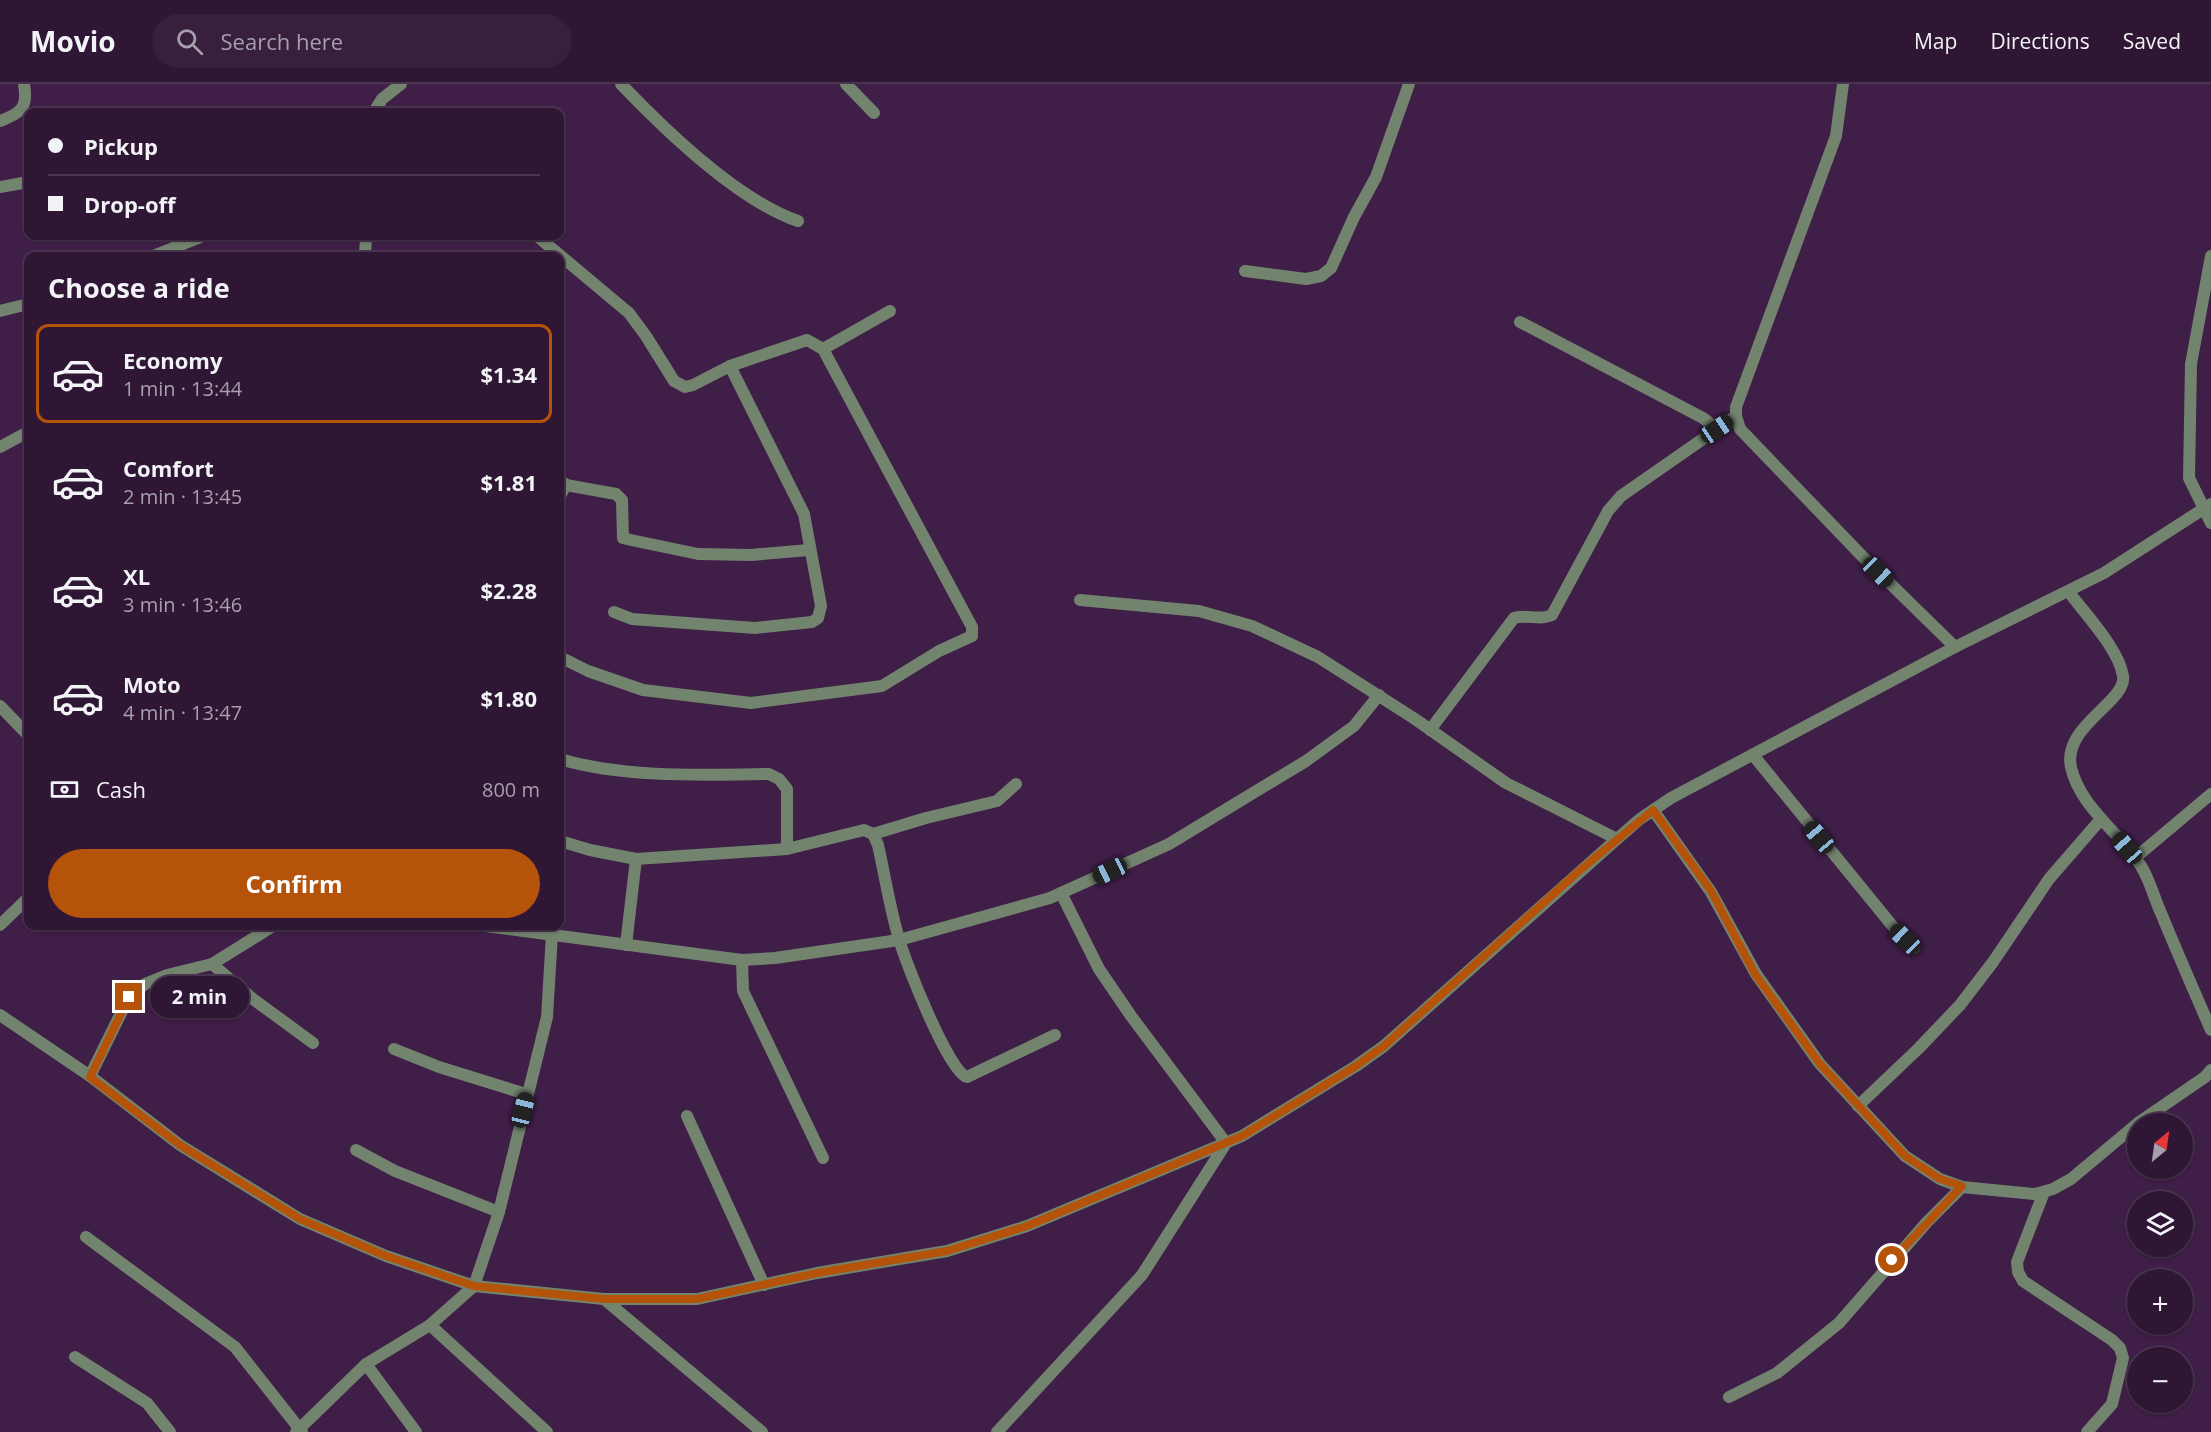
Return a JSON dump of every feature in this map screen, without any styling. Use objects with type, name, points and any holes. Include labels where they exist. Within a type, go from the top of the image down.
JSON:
[{"type":"street","points":[[0,120],[15,116],[23,107],[27,98],[24,84]]},
{"type":"street","points":[[378,108],[382,99],[401,84]]},
{"type":"street","points":[[621,84],[718,174],[761,202],[798,221]]},
{"type":"street","points":[[846,84],[874,113]]},
{"type":"street","points":[[1245,271],[1306,279],[1321,276],[1331,268],[1354,217],[1376,177],[1409,84]]},
{"type":"street","points":[[1843,84],[1836,136],[1736,408],[1736,416],[1740,429],[1954,648]]},
{"type":"street","points":[[0,187],[24,183]]},
{"type":"street","points":[[163,252],[193,240]]},
{"type":"street","points":[[542,240],[556,252]]},
{"type":"street","points":[[2211,256],[2209,282],[2191,364],[2189,478],[2208,506],[2211,523]]},
{"type":"street","points":[[564,259],[628,313],[678,385],[693,385],[730,366],[807,340],[823,349],[972,627],[972,636],[939,651],[882,686],[751,703],[643,690],[588,671],[564,659]]},
{"type":"street","points":[[0,311],[24,305]]},
{"type":"street","points":[[823,349],[890,311]]},
{"type":"street","points":[[1520,322],[1703,418],[1717,429]]},
{"type":"street","points":[[614,612],[632,620],[755,628],[812,622],[818,618],[821,606],[804,514],[730,366]]},
{"type":"street","points":[[1430,730],[1514,618],[1545,619],[1552,615],[1608,511],[1622,496],[1736,416]]},
{"type":"street","points":[[0,447],[24,434]]},
{"type":"street","points":[[564,482],[616,494],[622,500],[623,538],[698,554],[751,555],[809,550]]},
{"type":"street","points":[[0,1015],[90,1077],[180,1145],[300,1219],[386,1256],[474,1286],[604,1299],[697,1299],[957,1248],[1027,1226],[1226,1143],[1347,1072],[1384,1046],[1617,839],[1653,810],[1753,754],[1954,648],[2104,573],[2208,506]]},
{"type":"street","points":[[2069,592],[2115,653],[2123,675],[2123,683],[2117,693],[2085,725],[2076,738],[2071,752],[2070,766],[2086,802],[2143,869],[2211,1030]]},
{"type":"street","points":[[1080,600],[1199,611],[1231,619],[1318,657],[1379,695],[1506,783],[1617,839]]},
{"type":"street","points":[[518,930],[742,960],[775,958],[899,940],[1050,898],[1169,844],[1306,760],[1354,726],[1379,695]]},
{"type":"street","points":[[0,705],[24,731]]},
{"type":"street","points":[[1753,754],[1895,929],[1914,948]]},
{"type":"street","points":[[564,760],[577,764],[648,772],[696,775],[769,774],[779,779],[787,789],[787,849]]},
{"type":"street","points":[[564,842],[636,859],[787,849],[864,830],[873,834],[926,818],[997,801],[1016,784]]},
{"type":"street","points":[[2135,858],[2211,794]]},
{"type":"street","points":[[1653,810],[1711,891],[1755,974],[1820,1064],[1905,1156],[1940,1179],[1962,1186],[2035,1194],[2054,1189],[2071,1179],[2138,1123],[2205,1077],[2211,1070]]},
{"type":"street","points":[[1858,1106],[1960,1005],[1993,962],[2049,879],[2102,819]]},
{"type":"street","points":[[873,834],[878,845],[899,940],[924,1004],[961,1076],[967,1077],[1055,1035]]},
{"type":"street","points":[[626,945],[636,859]]},
{"type":"street","points":[[1061,893],[1099,969],[1131,1016],[1226,1143]]},
{"type":"street","points":[[0,925],[24,902]]},
{"type":"street","points":[[90,1077],[129,997],[145,984],[167,975],[212,964],[267,930]]},
{"type":"street","points":[[86,1237],[235,1347],[299,1431],[366,1364],[430,1324],[474,1286],[499,1212],[526,1094],[547,1017],[552,934]]},
{"type":"street","points":[[742,960],[743,991],[823,1158]]},
{"type":"street","points":[[212,964],[253,999],[313,1043]]},
{"type":"street","points":[[394,1049],[439,1067],[526,1094]]},
{"type":"street","points":[[687,1116],[764,1285]]},
{"type":"street","points":[[997,1432],[1142,1275],[1226,1143]]},
{"type":"street","points":[[356,1150],[395,1171],[499,1212]]},
{"type":"street","points":[[1729,1397],[1777,1373],[1839,1323],[1927,1222],[1962,1186]]},
{"type":"street","points":[[2044,1192],[2017,1262],[2018,1272],[2024,1281],[2112,1340],[2120,1348],[2123,1358],[2112,1404],[2087,1432]]},
{"type":"street","points":[[604,1299],[762,1432]]},
{"type":"street","points":[[430,1324],[547,1432]]},
{"type":"street","points":[[75,1358],[147,1403],[170,1432]]},
{"type":"street","points":[[366,1364],[416,1432]]},
{"type":"route","points":[[129,997],[120,1011],[90,1077],[180,1145],[300,1219],[386,1256],[474,1286],[604,1299],[697,1299],[817,1273],[947,1251],[1027,1226],[1242,1136],[1356,1066],[1384,1046],[1579,871],[1653,810],[1711,891],[1755,974],[1820,1064],[1905,1156],[1940,1179],[1962,1186],[1892,1260]]}]
